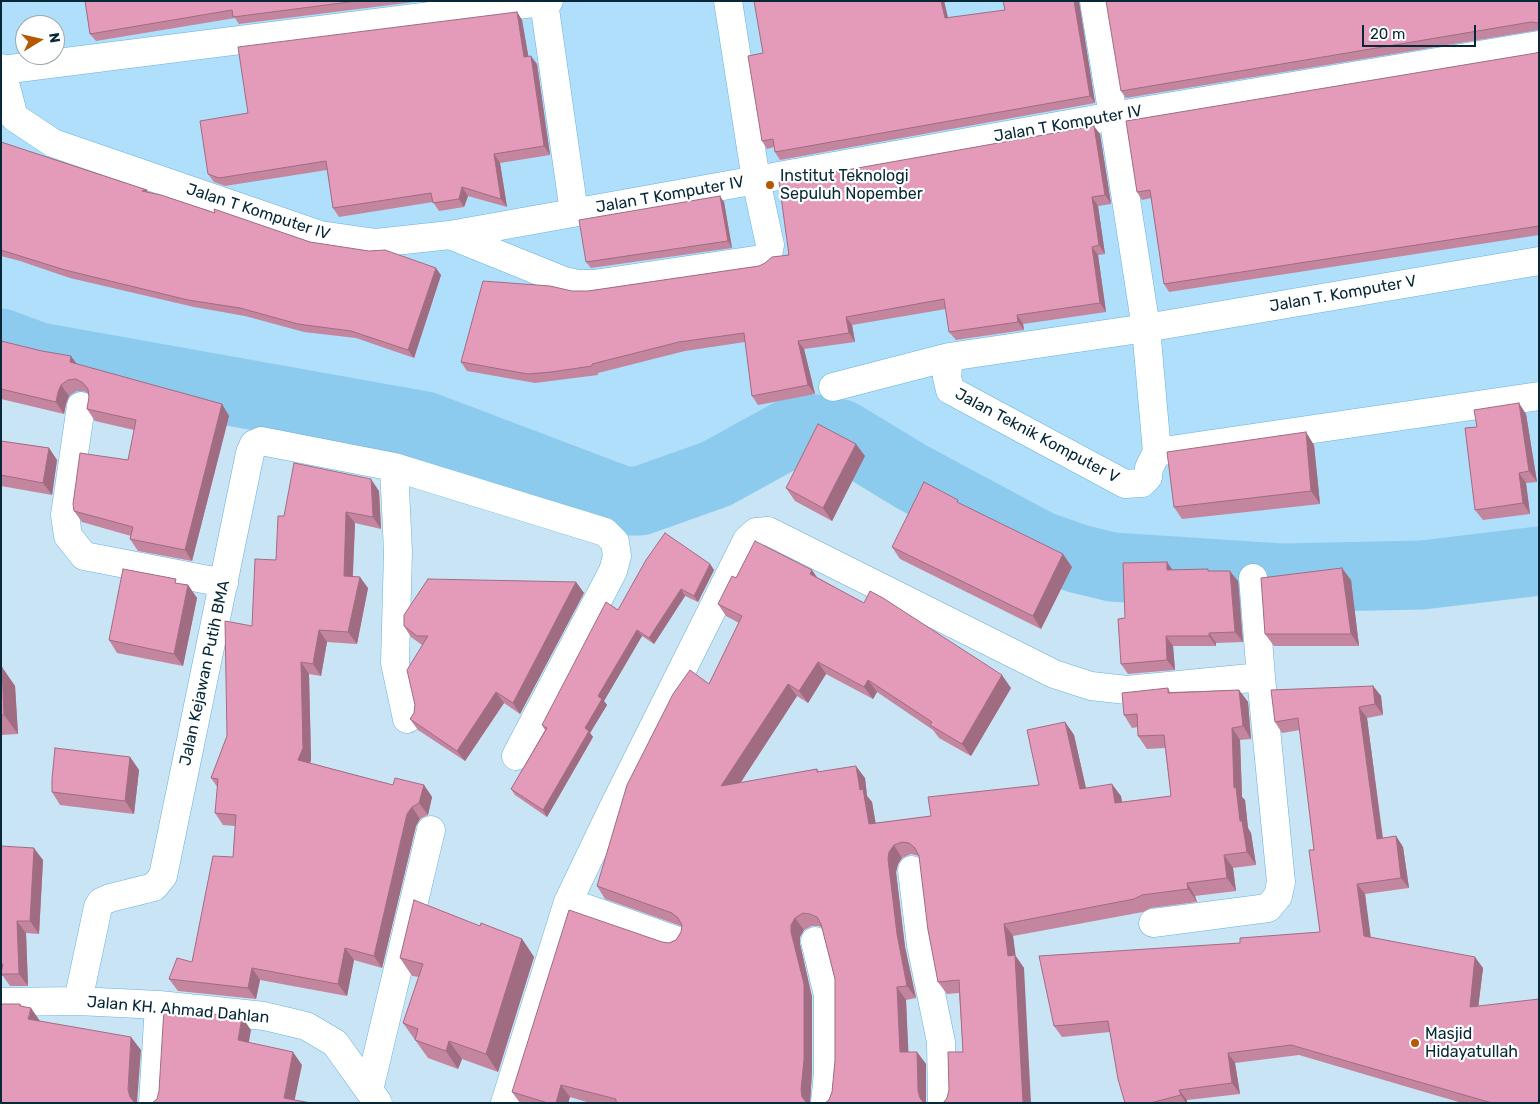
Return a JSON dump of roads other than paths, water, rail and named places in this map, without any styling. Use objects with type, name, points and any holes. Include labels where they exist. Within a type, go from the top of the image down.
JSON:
[{"type":"street","points":[[450,235],[564,281],[578,284],[594,284],[762,260],[768,255],[770,245],[756,180],[728,1]]},
{"type":"street","points":[[1094,1],[1146,328],[1157,452],[1539,396]]},
{"type":"street","points":[[1,69],[547,2],[574,212]]},
{"type":"street","name":"Jalan T Komputer IV","points":[[1,69],[8,124],[53,143],[320,235],[376,242],[450,235],[1113,116],[1539,45]]},
{"type":"street","name":"Jalan T. Komputer V","points":[[1146,328],[1539,261]]},
{"type":"street","points":[[833,387],[949,357],[1146,328]]},
{"type":"street","name":"Jalan Teknik Komputer V","points":[[949,357],[947,377],[950,390],[1125,484],[1142,483],[1148,477],[1149,468],[1157,452]]},
{"type":"street","points":[[81,406],[65,515],[68,536],[84,556],[224,583]]},
{"type":"street","name":"Jalan Kejawan Putih BMA","points":[[78,1000],[98,907],[101,902],[154,887],[163,876],[250,453],[254,444],[261,440],[394,467],[605,532],[615,542],[617,556],[613,571],[516,756]]},
{"type":"street","points":[[394,467],[398,552],[394,663],[407,719]]},
{"type":"street","points":[[504,1103],[568,902],[747,540],[756,532],[768,531],[1054,674],[1091,686],[1127,690],[1261,677]]},
{"type":"street","points":[[1154,923],[1268,908],[1278,896],[1280,882],[1253,578]]},
{"type":"street","points":[[374,1097],[431,830]]},
{"type":"street","points":[[912,870],[921,945],[941,1042],[942,1103]]},
{"type":"street","points":[[568,902],[675,940]]},
{"type":"street","points":[[815,941],[828,995],[828,1073],[825,1103]]},
{"type":"street","name":"Jalan KH. Ahmad Dahlan","points":[[1,1002],[78,1000],[159,1005],[264,1016],[306,1026],[335,1043],[374,1097]]},
{"type":"street","points":[[152,1103],[159,1005]]},
{"type":"waterway","points":[[1,343],[39,357],[425,426],[623,501],[640,501],[716,474],[796,430],[814,429],[841,434],[912,477],[1039,545],[1079,559],[1112,567],[1281,578],[1422,575],[1539,561]]},
{"type":"place","name":"Institut Teknologi Sepuluh Nopember","points":[[770,185]]},
{"type":"place","name":"Masjid Hidayatullah","points":[[1415,1043]]}]
